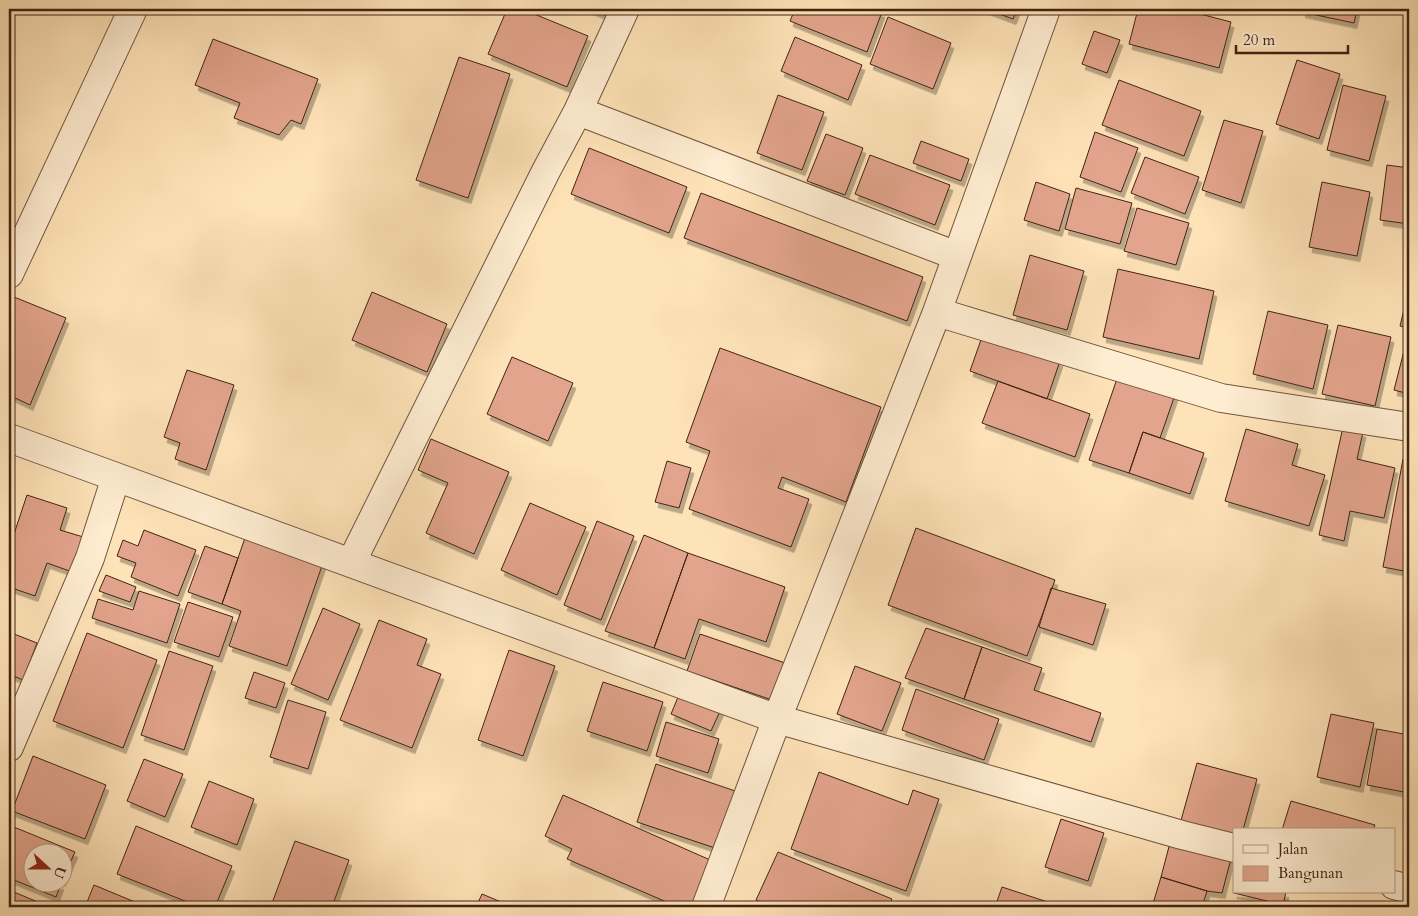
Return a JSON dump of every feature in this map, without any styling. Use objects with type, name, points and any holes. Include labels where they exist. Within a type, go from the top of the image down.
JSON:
[{"type":"street","points":[[9,274],[133,9]]},
{"type":"street","points":[[351,563],[578,111],[624,9]]},
{"type":"street","points":[[706,907],[777,719],[937,312],[1046,9]]},
{"type":"street","points":[[578,111],[957,256]]},
{"type":"street","points":[[937,312],[1221,398],[1409,427]]},
{"type":"street","points":[[9,438],[777,719],[1233,848]]},
{"type":"street","points":[[9,747],[90,558],[116,477]]},
{"type":"street","points":[[1396,886],[1409,889]]},
{"type":"building","points":[[507,9],[522,9],[588,36],[567,87],[488,54]]},
{"type":"building","points":[[590,9],[607,9],[605,15]]},
{"type":"building","points":[[795,9],[873,9],[882,12],[867,52],[790,21]]},
{"type":"building","points":[[986,9],[1017,9],[1013,19]]},
{"type":"building","points":[[1138,9],[1181,9],[1231,22],[1219,68],[1129,44]]},
{"type":"building","points":[[1303,9],[1357,9],[1354,23],[1302,12]]},
{"type":"building","points":[[888,17],[951,43],[933,89],[870,64]]},
{"type":"building","points":[[1094,31],[1120,40],[1107,73],[1082,64]]},
{"type":"building","points":[[795,37],[862,65],[848,100],[781,71]]},
{"type":"building","points":[[213,39],[318,79],[301,124],[291,120],[279,135],[234,118],[240,103],[195,85]]},
{"type":"building","points":[[459,57],[510,74],[468,198],[416,180]]},
{"type":"building","points":[[1297,60],[1340,74],[1319,139],[1276,124]]},
{"type":"building","points":[[1119,80],[1201,111],[1184,156],[1102,125]]},
{"type":"building","points":[[1343,85],[1386,96],[1369,161],[1327,150]]},
{"type":"building","points":[[778,95],[824,112],[802,170],[757,153]]},
{"type":"building","points":[[1224,120],[1263,131],[1241,203],[1202,190]]},
{"type":"building","points":[[1095,132],[1138,148],[1121,192],[1080,177]]},
{"type":"building","points":[[826,134],[863,148],[845,195],[807,181]]},
{"type":"building","points":[[921,141],[969,159],[961,181],[913,163]]},
{"type":"building","points":[[589,148],[687,187],[669,233],[571,194]]},
{"type":"building","points":[[870,155],[950,185],[935,225],[855,194]]},
{"type":"building","points":[[1145,157],[1199,177],[1185,214],[1131,193]]},
{"type":"building","points":[[1387,165],[1409,168],[1409,224],[1380,220]]},
{"type":"building","points":[[1036,182],[1070,194],[1059,231],[1024,220]]},
{"type":"building","points":[[1322,182],[1370,192],[1357,256],[1309,247]]},
{"type":"building","points":[[1076,188],[1132,203],[1120,244],[1065,229]]},
{"type":"building","points":[[701,193],[923,277],[907,321],[684,238]]},
{"type":"building","points":[[1137,208],[1189,223],[1176,265],[1124,251]]},
{"type":"building","points":[[1030,255],[1084,271],[1067,330],[1013,315]]},
{"type":"building","points":[[1118,269],[1214,291],[1199,359],[1103,337]]},
{"type":"building","points":[[1409,289],[1409,328],[1400,326]]},
{"type":"building","points":[[372,292],[447,324],[427,372],[352,340]]},
{"type":"building","points":[[14,297],[66,318],[30,405],[9,395],[9,310]]},
{"type":"building","points":[[1268,311],[1328,325],[1313,389],[1253,374]]},
{"type":"building","points":[[1338,325],[1391,337],[1375,406],[1322,394]]},
{"type":"building","points":[[983,334],[1060,361],[1047,399],[970,371]]},
{"type":"building","points":[[1407,339],[1409,339],[1409,394],[1394,390]]},
{"type":"building","points":[[720,348],[881,407],[846,502],[782,477],[778,488],[809,499],[791,547],[689,509],[710,451],[686,442]]},
{"type":"building","points":[[512,357],[573,383],[548,441],[487,414]]},
{"type":"building","points":[[187,370],[234,385],[206,470],[175,459],[180,443],[164,437]]},
{"type":"building","points":[[1119,373],[1176,392],[1160,438],[1143,432],[1129,473],[1089,460]]},
{"type":"building","points":[[998,381],[1090,414],[1075,457],[982,423]]},
{"type":"building","points":[[1343,427],[1363,432],[1357,459],[1395,468],[1384,518],[1350,511],[1344,541],[1319,535]]},
{"type":"building","points":[[1246,429],[1298,444],[1292,465],[1325,475],[1309,526],[1225,501]]},
{"type":"building","points":[[1143,432],[1204,453],[1190,494],[1129,473]]},
{"type":"building","points":[[431,439],[509,472],[474,554],[426,533],[448,483],[418,470]]},
{"type":"building","points":[[1403,459],[1409,460],[1409,572],[1383,567]]},
{"type":"building","points":[[667,461],[691,468],[679,508],[655,502]]},
{"type":"building","points":[[27,495],[67,508],[60,530],[90,539],[78,574],[47,563],[35,596],[9,587],[9,549]]},
{"type":"building","points":[[530,503],[586,527],[557,595],[501,570]]},
{"type":"building","points":[[597,521],[634,536],[601,620],[564,605]]},
{"type":"building","points":[[916,528],[1055,580],[1027,656],[888,605]]},
{"type":"building","points":[[144,530],[196,550],[178,596],[131,577],[136,563],[117,556],[123,540],[138,546]]},
{"type":"building","points":[[246,535],[323,563],[287,666],[229,646],[241,611],[222,604]]},
{"type":"building","points":[[644,535],[688,553],[654,648],[605,631]]},
{"type":"building","points":[[205,546],[238,558],[222,604],[188,592]]},
{"type":"building","points":[[688,553],[785,587],[766,642],[699,619],[685,659],[654,648]]},
{"type":"building","points":[[106,575],[136,587],[130,602],[99,591]]},
{"type":"building","points":[[1051,588],[1106,604],[1093,645],[1039,627]]},
{"type":"building","points":[[139,591],[180,604],[167,643],[92,618],[98,599],[133,610]]},
{"type":"building","points":[[188,602],[233,617],[219,657],[174,642]]},
{"type":"building","points":[[323,608],[360,624],[328,700],[291,684]]},
{"type":"building","points":[[379,620],[427,639],[417,665],[441,674],[412,748],[340,720]]},
{"type":"building","points":[[926,628],[982,647],[964,699],[905,678]]},
{"type":"building","points":[[9,632],[37,643],[23,680],[9,674]]},
{"type":"building","points":[[87,633],[157,660],[123,748],[53,721]]},
{"type":"building","points":[[700,634],[791,665],[778,702],[687,671]]},
{"type":"building","points":[[982,647],[1042,668],[1034,690],[1101,713],[1091,742],[964,699]]},
{"type":"building","points":[[509,650],[555,666],[523,756],[478,740]]},
{"type":"building","points":[[169,651],[213,666],[184,750],[141,735]]},
{"type":"building","points":[[855,666],[901,683],[882,731],[837,714]]},
{"type":"building","points":[[254,672],[285,683],[276,708],[245,698]]},
{"type":"building","points":[[603,682],[663,702],[647,751],[587,731]]},
{"type":"building","points":[[916,689],[999,719],[984,760],[902,730]]},
{"type":"building","points":[[681,690],[722,707],[711,731],[671,714]]},
{"type":"building","points":[[288,700],[326,712],[308,769],[270,757]]},
{"type":"building","points":[[1331,714],[1374,723],[1360,787],[1317,777]]},
{"type":"building","points":[[666,722],[719,739],[708,773],[656,756]]},
{"type":"building","points":[[1377,729],[1409,735],[1409,765],[1404,792],[1367,785]]},
{"type":"building","points":[[33,756],[106,785],[85,839],[12,811]]},
{"type":"building","points":[[144,759],[183,774],[165,817],[127,801]]},
{"type":"building","points":[[1197,763],[1257,779],[1244,828],[1233,828],[1233,839],[1180,824]]},
{"type":"building","points":[[656,764],[744,794],[724,851],[637,822]]},
{"type":"building","points":[[819,772],[908,805],[913,790],[939,799],[906,891],[791,849]]},
{"type":"building","points":[[209,781],[254,799],[237,845],[191,827]]},
{"type":"building","points":[[563,795],[717,863],[698,907],[678,907],[567,859],[572,849],[545,836]]},
{"type":"building","points":[[1291,801],[1375,825],[1374,828],[1283,828]]},
{"type":"building","points":[[1061,819],[1104,833],[1088,881],[1045,867]]},
{"type":"building","points":[[9,825],[55,844],[22,844],[22,883],[9,878]]},
{"type":"building","points":[[136,826],[232,866],[215,907],[200,907],[117,874]]},
{"type":"building","points":[[1171,839],[1232,855],[1222,893],[1207,891],[1161,877]]},
{"type":"building","points":[[295,841],[349,860],[332,907],[271,906]]},
{"type":"building","points":[[778,852],[892,899],[888,907],[773,907],[756,900]]},
{"type":"building","points":[[1161,877],[1207,891],[1202,907],[1152,907]]},
{"type":"building","points":[[94,885],[147,907],[85,907]]},
{"type":"building","points":[[1002,887],[1063,907],[995,907]]},
{"type":"building","points":[[9,890],[50,907],[9,907]]},
{"type":"building","points":[[482,894],[513,907],[476,907]]},
{"type":"building","points":[[1238,894],[1286,894],[1283,905]]},
{"type":"building","points":[[1220,901],[1242,907],[1218,907]]}]
